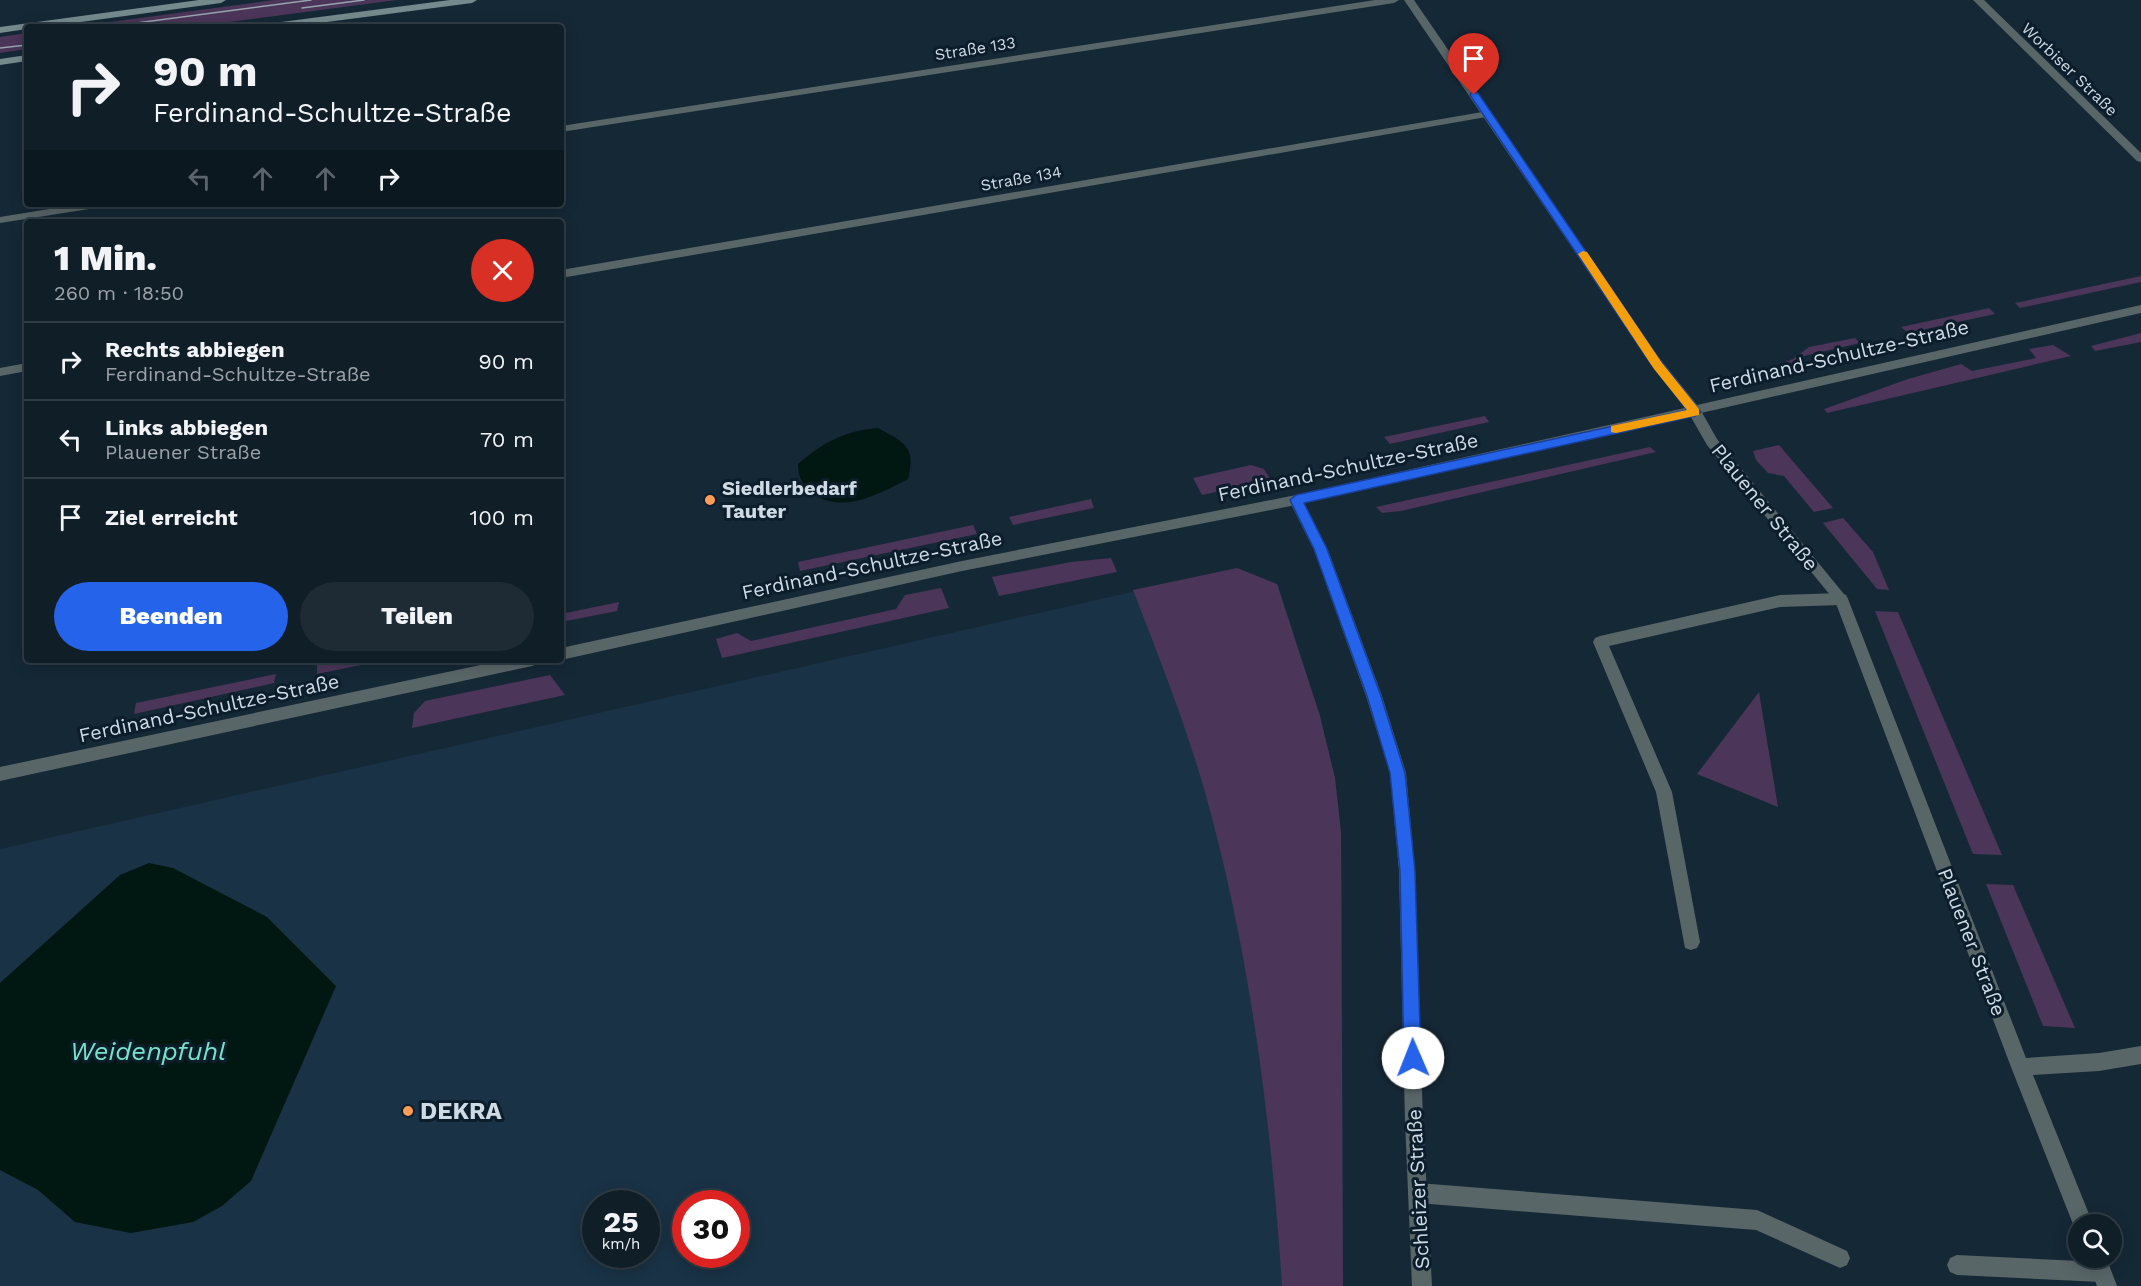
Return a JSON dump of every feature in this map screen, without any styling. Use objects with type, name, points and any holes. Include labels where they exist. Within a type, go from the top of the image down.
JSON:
[{"type":"main road","points":[[44,24],[221,0]]},
{"type":"main road","points":[[289,24],[472,0]]},
{"type":"main road","points":[[0,30],[24,27]]},
{"type":"main road","points":[[0,62],[24,58]]},
{"type":"street","name":"Straße 133","points":[[564,129],[1394,0]]},
{"type":"street","name":"Plauener Straße","points":[[1409,0],[1653,358],[1695,412],[1712,442],[1840,599],[2079,1214]]},
{"type":"street","name":"Worbiser Straße","points":[[1978,0],[2141,159]]},
{"type":"street","name":"Straße 134","points":[[564,273],[1488,114]]},
{"type":"street","points":[[0,219],[82,207]]},
{"type":"street","name":"Ferdinand-Schultze-Straße","points":[[564,653],[950,569],[1296,500],[1695,412],[1790,390],[1854,372],[2141,309]]},
{"type":"street","points":[[0,372],[24,368]]},
{"type":"street","name":"Schleizer Straße","points":[[1296,500],[1321,549],[1374,696],[1398,773],[1407,871],[1422,1286]]},
{"type":"street","points":[[1691,942],[1664,792],[1600,642],[1780,601],[1840,599]]},
{"type":"street","name":"Ferdinand-Schultze-Straße","points":[[0,774],[518,663]]},
{"type":"street","points":[[2020,1067],[2099,1062],[2141,1055]]},
{"type":"street","points":[[1418,1192],[1499,1201],[1757,1221],[1840,1258]]},
{"type":"street","points":[[1957,1265],[2101,1272]]},
{"type":"shaded area","points":[[274,0],[397,0],[215,24],[95,24]]},
{"type":"shaded area","points":[[24,33],[24,49],[0,53],[0,37]]},
{"type":"shaded area","points":[[2141,276],[2141,282],[2020,308],[2015,303]]},
{"type":"shaded area","points":[[1989,308],[1995,314],[1908,333],[1901,327]]},
{"type":"shaded area","points":[[2141,333],[2141,342],[2095,351],[2091,346]]},
{"type":"shaded area","points":[[1855,338],[1860,343],[1804,356],[1804,367],[1787,370],[1782,363],[1793,359],[1809,347]]},
{"type":"shaded area","points":[[2053,345],[2071,356],[1827,413],[1824,409],[1908,379],[1961,364],[1972,371],[2036,358],[2029,349]]},
{"type":"shaded area","points":[[1485,416],[1489,422],[1390,444],[1384,437]]},
{"type":"shaded area","points":[[1779,445],[1833,508],[1814,512],[1784,476],[1768,473],[1756,460],[1753,451]]},
{"type":"shaded area","points":[[1650,447],[1656,452],[1401,511],[1382,513],[1376,507]]},
{"type":"shaded area","points":[[1251,465],[1264,469],[1271,480],[1202,495],[1193,478]]},
{"type":"shaded area","points":[[1091,499],[1094,508],[1013,525],[1009,517]]},
{"type":"shaded area","points":[[1843,518],[1873,552],[1889,590],[1877,589],[1823,523]]},
{"type":"shaded area","points":[[973,525],[977,534],[800,571],[798,562]]},
{"type":"shaded area","points":[[1111,558],[1117,572],[999,596],[992,577],[1071,562]]},
{"type":"shaded area","points":[[1237,568],[1278,585],[1320,716],[1335,778],[1341,832],[1343,1286],[0,1286],[0,849]]},
{"type":"shaded area","points":[[1237,568],[1277,584],[1320,716],[1335,778],[1341,832],[1343,1286],[1282,1286],[1265,1099],[1246,975],[1221,853],[1197,766],[1133,590]]},
{"type":"shaded area","points":[[941,588],[949,608],[722,658],[716,639],[737,633],[751,641],[896,609],[905,595]]},
{"type":"shaded area","points":[[619,602],[617,611],[564,621],[564,613]]},
{"type":"shaded area","points":[[1875,611],[1898,612],[2002,855],[1973,854]]},
{"type":"shaded area","points":[[326,663],[370,663],[317,674],[317,665]]},
{"type":"shaded area","points":[[276,674],[274,683],[134,714],[136,703]]},
{"type":"shaded area","points":[[550,675],[565,695],[412,728],[414,713],[425,701]]},
{"type":"shaded area","points":[[1759,692],[1778,807],[1697,774]]},
{"type":"shaded area","points":[[1986,884],[2013,885],[2075,1028],[2043,1026]]},
{"type":"water","points":[[878,428],[901,442],[909,452],[908,479],[874,495],[850,502],[826,500],[807,489],[800,478],[798,464],[835,439],[855,432]]},
{"type":"water","name":"Weidenpfuhl","points":[[149,863],[173,868],[267,917],[336,986],[251,1181],[222,1206],[193,1222],[131,1233],[75,1222],[38,1190],[0,1170],[0,983],[120,875]]},
{"type":"tram line","points":[[129,24],[311,0]]},
{"type":"tram line","points":[[302,8],[364,0]]},
{"type":"tram line","points":[[0,48],[24,45]]},
{"type":"slow traffic","points":[[1583,254],[1658,366],[1695,412],[1616,429]]},
{"type":"place","name":"Siedlerbedarf Tauter","points":[[710,500]]},
{"type":"place","name":"DEKRA","points":[[408,1111]]},
{"type":"route","points":[[1413,1058],[1407,871],[1398,773],[1374,696],[1321,549],[1296,500],[1695,412],[1653,358],[1474,95]]}]
